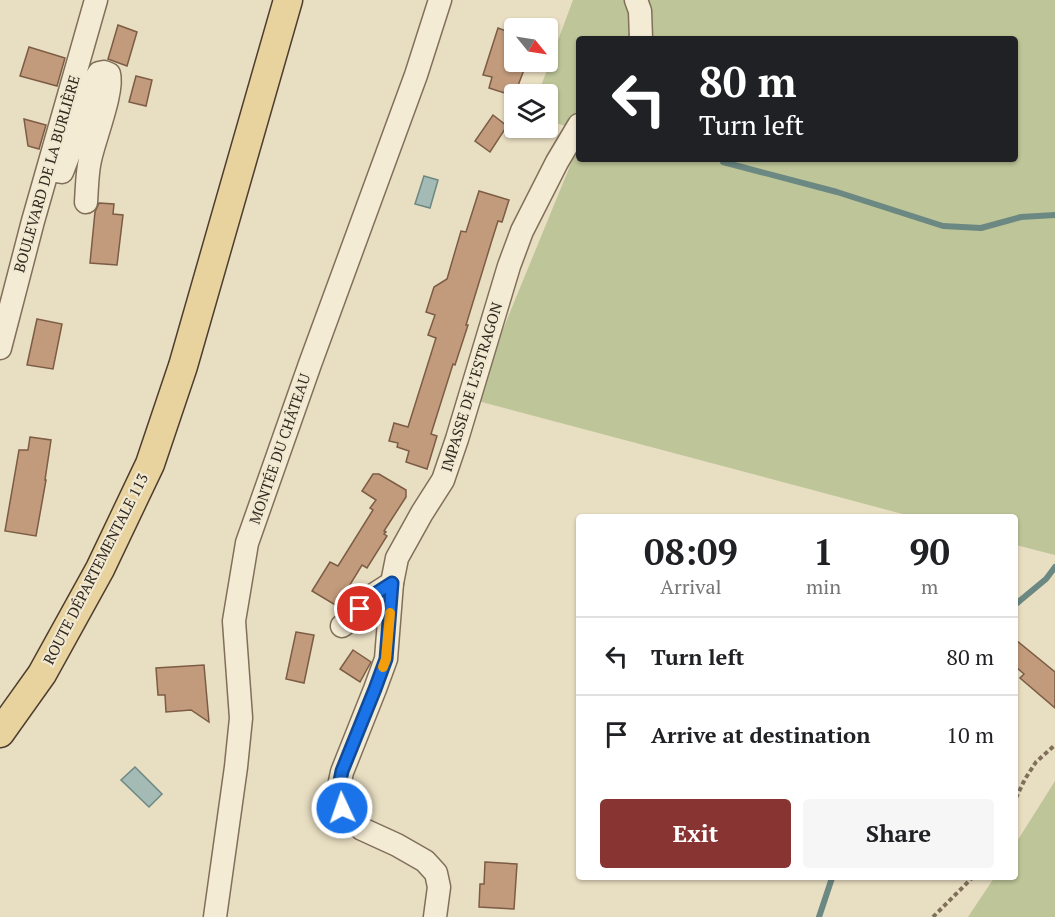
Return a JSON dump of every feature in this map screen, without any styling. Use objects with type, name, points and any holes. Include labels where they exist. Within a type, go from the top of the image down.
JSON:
[{"type":"main road","name":"ROUTE DÉPARTEMENTALE 113","points":[[0,733],[42,675],[100,569],[150,464],[183,366],[288,0]]},
{"type":"street","name":"BOULEVARD DE LA BURLIÈRE","points":[[0,348],[96,0]]},
{"type":"street","name":"MONTÉE DU CHÂTEAU","points":[[214,917],[241,718],[234,621],[247,543],[416,75],[440,0]]},
{"type":"street","points":[[636,0],[640,11],[641,36]]},
{"type":"street","points":[[48,169],[62,172],[77,133],[80,115],[95,79],[104,72],[109,74],[111,78],[109,93],[88,168],[86,202]]},
{"type":"street","name":"IMPASSE DE L’ESTRAGON","points":[[435,917],[439,887],[436,873],[425,861],[362,829],[342,808],[338,791],[342,771],[386,659],[392,583],[397,558],[444,480],[509,266],[522,231],[576,130]]},
{"type":"street","points":[[342,626],[352,618],[367,599],[392,583]]},
{"type":"path","points":[[1018,793],[1024,779],[1036,762],[1055,745]]},
{"type":"path","points":[[933,917],[970,880]]},
{"type":"green space","points":[[573,0],[1055,0],[1055,555],[1018,546],[1018,514],[903,514],[474,400],[576,151],[576,162],[1018,162],[1018,36],[576,36],[576,130],[558,124],[558,84],[542,84],[546,72],[558,72],[558,40]]},
{"type":"green space","points":[[1055,781],[1055,917],[968,917],[993,880],[1018,880],[1018,840]]},
{"type":"water","points":[[424,176],[438,180],[430,208],[415,204]]},
{"type":"water","points":[[135,767],[162,794],[149,807],[121,780]]},
{"type":"building","points":[[118,25],[137,32],[127,66],[108,59]]},
{"type":"building","points":[[498,28],[504,30],[504,72],[523,72],[519,84],[504,84],[504,93],[489,88],[492,77],[483,75]]},
{"type":"building","points":[[29,47],[65,58],[57,86],[20,76]]},
{"type":"building","points":[[136,76],[152,80],[146,106],[129,102]]},
{"type":"building","points":[[493,115],[504,124],[504,131],[490,152],[475,141]]},
{"type":"building","points":[[24,119],[46,125],[39,149],[28,146]]},
{"type":"building","points":[[479,191],[509,200],[502,222],[498,221],[466,325],[468,325],[431,434],[437,436],[427,469],[406,462],[409,451],[397,447],[398,443],[389,441],[394,423],[408,427],[436,338],[428,335],[435,315],[426,312],[434,287],[447,279],[461,231],[466,232]]},
{"type":"building","points":[[99,203],[114,204],[113,214],[123,215],[117,265],[90,263],[95,212]]},
{"type":"building","points":[[37,319],[62,324],[53,369],[27,365]]},
{"type":"building","points":[[30,437],[51,440],[36,536],[5,531],[19,450],[28,450]]},
{"type":"building","points":[[373,474],[379,474],[406,490],[406,497],[384,531],[387,536],[367,568],[362,565],[337,606],[312,591],[330,562],[338,566],[373,510],[370,508],[376,500],[362,491]]},
{"type":"building","points":[[296,632],[314,635],[304,683],[286,679]]},
{"type":"building","points":[[1018,642],[1055,672],[1055,708],[1020,678],[1024,674],[1018,669]]},
{"type":"building","points":[[353,650],[371,662],[360,682],[340,669]]},
{"type":"building","points":[[204,665],[209,722],[191,710],[166,712],[165,695],[158,695],[156,668]]},
{"type":"building","points":[[485,862],[517,864],[514,909],[479,907],[480,884],[484,884]]},
{"type":"waterway","points":[[723,162],[837,192],[943,226],[981,228],[1021,217],[1055,215]]},
{"type":"waterway","points":[[1018,602],[1046,579],[1055,567]]},
{"type":"waterway","points":[[819,917],[831,880]]},
{"type":"slow traffic","points":[[383,667],[386,659],[390,613]]},
{"type":"route","points":[[342,808],[338,791],[342,771],[386,659],[392,583],[367,599],[360,609]]}]
